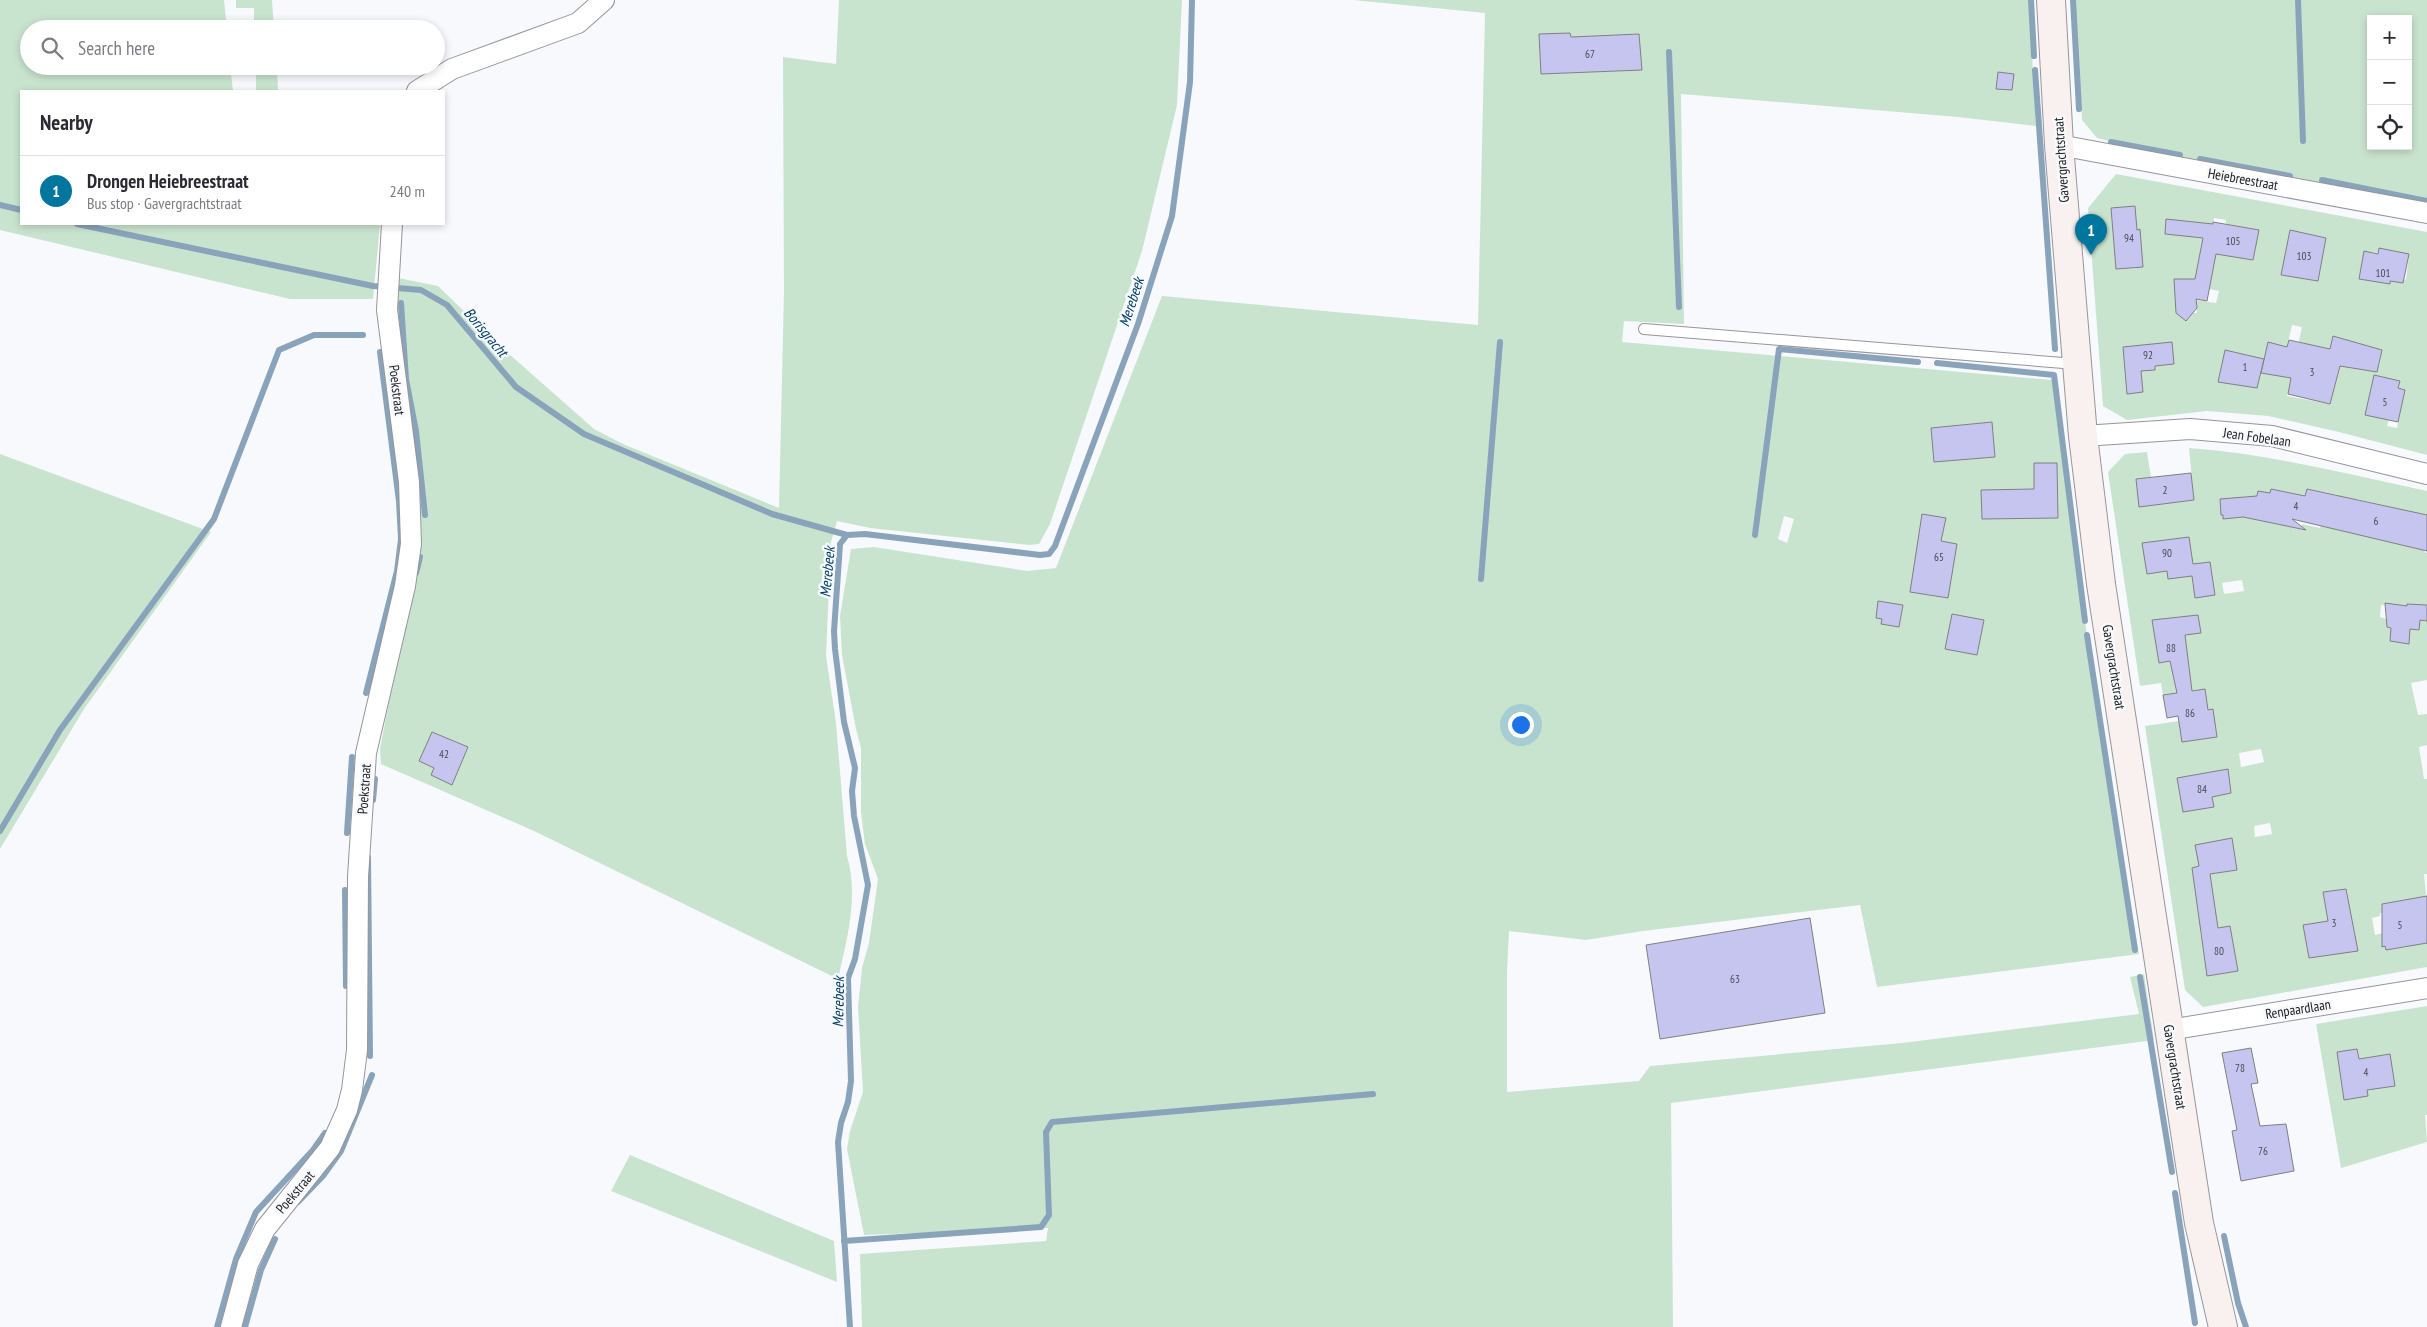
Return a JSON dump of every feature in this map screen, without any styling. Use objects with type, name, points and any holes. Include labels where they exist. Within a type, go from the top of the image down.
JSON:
[{"type":"street","points":[[445,72],[452,68],[578,23],[604,0]]},
{"type":"street","name":"Gavergrachtstraat","points":[[2051,0],[2059,145],[2083,436],[2101,584],[2199,1224],[2224,1327]]},
{"type":"street","points":[[418,90],[441,75]]},
{"type":"street","name":"Heiebreestraat","points":[[2059,145],[2427,213]]},
{"type":"street","name":"Poekstraat","points":[[231,1327],[248,1264],[266,1229],[330,1148],[347,1110],[352,1090],[357,1050],[358,877],[366,753],[404,586],[411,544],[409,482],[387,310],[392,225]]},
{"type":"street","name":"Jean Fobelaan","points":[[2083,436],[2190,429],[2272,436],[2427,474]]},
{"type":"street","name":"Renpaardlaan","points":[[2169,1030],[2427,988]]},
{"type":"lane","points":[[1644,329],[2077,364]]},
{"type":"green space","points":[[0,0],[224,0],[226,20],[20,20],[20,75],[231,75],[233,90],[20,90],[20,225],[380,225],[373,299],[290,299],[0,230]]},
{"type":"green space","points":[[236,0],[272,0],[273,20],[254,20],[254,8],[236,8]]},
{"type":"green space","points":[[839,0],[1182,0],[1177,105],[1142,251],[1050,524],[1039,544],[1029,545],[870,528],[837,521],[831,542],[826,656],[836,723],[847,856],[852,886],[850,918],[838,979],[534,831],[381,764],[380,749],[420,537],[396,333],[398,278],[438,286],[499,345],[594,429],[623,444],[779,508],[784,291],[783,57],[836,64]],"holes":[[[432,732],[468,747],[452,784],[431,775],[434,768],[419,761]]]},
{"type":"green space","points":[[1353,0],[2029,0],[2036,126],[1958,117],[1681,94],[1684,324],[1624,321],[1622,342],[2052,380],[2099,724],[2139,954],[1877,987],[1860,905],[1643,931],[1586,940],[1509,931],[1507,1092],[1639,1081],[1650,1066],[1902,1043],[2139,1014],[2130,977],[2144,974],[2154,1040],[1671,1103],[1673,1327],[862,1327],[860,1254],[1046,1241],[1048,1228],[864,1235],[847,1149],[850,1131],[863,1092],[858,1007],[862,968],[869,943],[878,879],[865,844],[861,812],[861,748],[842,655],[840,616],[851,549],[874,547],[1027,571],[1056,568],[1162,296],[1478,325],[1485,13]],"holes":[[[1570,33],[1571,37],[1639,34],[1641,70],[1542,74],[1540,34]],[[1991,422],[1995,457],[1934,462],[1931,428]],[[2034,463],[2057,463],[2058,518],[1982,519],[1981,490],[2034,489]],[[1922,515],[1945,519],[1939,541],[1957,544],[1947,598],[1926,595],[1928,532],[1919,530]],[[1784,516],[1794,519],[1787,543],[1778,539]],[[1879,601],[1903,605],[1899,627],[1882,624],[1882,619],[1876,618]],[[1952,614],[1984,620],[1977,655],[1945,649]]]},
{"type":"green space","points":[[2075,0],[2427,0],[2427,205],[2193,163],[2097,138],[2082,120]]},
{"type":"green space","points":[[256,75],[277,75],[278,90],[256,90]]},
{"type":"green space","points":[[2116,174],[2427,232],[2427,455],[2268,416],[2207,411],[2127,420],[2103,406],[2088,208]],"holes":[[[2214,218],[2226,220],[2226,224],[2258,231],[2253,260],[2207,252]],[[2193,222],[2206,223],[2205,238],[2194,237]],[[2290,231],[2326,238],[2318,281],[2281,275]],[[2364,252],[2409,254],[2406,280],[2404,279],[2403,283],[2390,281],[2390,284],[2359,279]],[[2201,276],[2209,289],[2219,291],[2216,303],[2196,300]],[[2196,300],[2197,313],[2193,313],[2186,321],[2177,313]],[[2292,325],[2302,327],[2298,345],[2288,343]],[[2300,343],[2329,349],[2338,374],[2330,404],[2287,396]],[[2361,345],[2382,350],[2379,367],[2368,364]],[[2225,351],[2270,361],[2267,374],[2261,373],[2257,388],[2218,382]],[[2400,381],[2398,388],[2405,390],[2397,428],[2387,426]]]},
{"type":"green space","points":[[2189,448],[2279,460],[2427,491],[2427,541],[2424,552],[2427,553],[2427,605],[2381,605],[2380,617],[2386,619],[2387,627],[2391,628],[2390,641],[2409,644],[2410,629],[2419,630],[2420,620],[2427,621],[2427,680],[2411,683],[2418,715],[2427,714],[2427,745],[2419,747],[2424,779],[2427,779],[2427,874],[2424,874],[2427,906],[2409,899],[2382,904],[2383,913],[2372,918],[2375,935],[2383,933],[2386,950],[2407,947],[2406,939],[2427,936],[2427,967],[2203,1007],[2185,990],[2145,726],[2179,721],[2182,742],[2216,737],[2204,689],[2163,695],[2161,683],[2140,686],[2108,472],[2125,454],[2147,452],[2151,477],[2136,479],[2140,507],[2194,500]],"holes":[[[2271,489],[2305,496],[2308,489],[2338,495],[2334,517],[2323,515],[2320,528],[2302,524],[2301,529],[2252,519],[2258,492],[2270,493]],[[2357,499],[2403,510],[2349,532]],[[2143,544],[2193,564],[2210,562],[2213,583],[2194,586],[2192,576],[2169,579],[2167,571],[2147,574]],[[2242,580],[2244,591],[2224,594],[2222,583]],[[2198,615],[2201,633],[2185,635],[2170,661],[2159,663],[2152,620]],[[2261,749],[2264,762],[2241,767],[2239,753]],[[2222,770],[2228,772],[2230,781],[2224,783],[2225,794],[2212,797],[2214,807],[2183,812],[2177,778]],[[2270,823],[2272,834],[2255,837],[2254,826]],[[2196,845],[2237,870],[2210,874],[2197,900],[2192,868],[2199,866]],[[2346,889],[2357,950],[2309,958],[2304,925],[2328,921],[2323,893]],[[2230,926],[2238,971],[2208,976],[2200,931]]]},
{"type":"green space","points":[[0,454],[211,532],[84,709],[0,849]]},
{"type":"green space","points":[[2427,1006],[2427,1115],[2425,1115],[2427,1142],[2341,1168],[2316,1024]],"holes":[[[2357,1049],[2359,1059],[2390,1054],[2367,1090],[2368,1096],[2344,1099],[2337,1052]]]},
{"type":"green space","points":[[630,1155],[834,1241],[837,1282],[611,1191]]},
{"type":"building","points":[[1570,33],[1571,37],[1639,34],[1642,70],[1541,74],[1539,34]]},
{"type":"building","points":[[1998,72],[2014,74],[2012,90],[1996,89]]},
{"type":"building","points":[[2135,206],[2137,230],[2140,229],[2143,267],[2116,269],[2111,208]]},
{"type":"building","points":[[2166,219],[2213,224],[2213,222],[2259,230],[2253,260],[2216,254],[2207,301],[2196,299],[2197,308],[2186,321],[2176,313],[2174,279],[2195,279],[2203,238],[2165,234]]},
{"type":"building","points":[[2290,230],[2326,238],[2318,281],[2281,275]]},
{"type":"building","points":[[2379,248],[2409,254],[2403,283],[2390,281],[2390,284],[2359,279],[2364,251],[2378,254]]},
{"type":"building","points":[[2333,336],[2382,350],[2377,372],[2340,366],[2330,404],[2288,394],[2291,378],[2261,373],[2268,342],[2287,347],[2289,340],[2330,349]]},
{"type":"building","points":[[2172,342],[2174,364],[2155,366],[2155,370],[2141,371],[2143,392],[2127,394],[2123,347]]},
{"type":"building","points":[[2225,350],[2264,359],[2257,388],[2218,382]]},
{"type":"building","points":[[2374,375],[2400,381],[2398,388],[2405,390],[2398,422],[2365,415]]},
{"type":"building","points":[[1992,422],[1995,457],[1934,462],[1931,428]]},
{"type":"building","points":[[2034,463],[2057,463],[2058,518],[1982,519],[1981,490],[2034,489]]},
{"type":"building","points":[[2191,473],[2194,500],[2139,507],[2136,479]]},
{"type":"building","points":[[2271,489],[2305,496],[2307,489],[2427,515],[2427,551],[2292,519],[2306,530],[2243,517],[2223,519],[2220,499],[2257,496],[2258,491],[2270,493]]},
{"type":"building","points":[[1922,514],[1946,518],[1941,541],[1957,544],[1948,598],[1910,592]]},
{"type":"building","points":[[2189,537],[2193,564],[2210,562],[2215,595],[2195,598],[2192,576],[2168,579],[2167,571],[2147,574],[2142,543]]},
{"type":"building","points":[[1878,601],[1903,605],[1899,627],[1881,624],[1882,619],[1876,618]]},
{"type":"building","points":[[2385,603],[2407,606],[2407,604],[2427,605],[2427,621],[2420,620],[2419,630],[2410,629],[2409,644],[2390,641],[2391,628],[2387,627]]},
{"type":"building","points":[[1952,614],[1984,620],[1977,655],[1945,649]]},
{"type":"building","points":[[2198,615],[2201,633],[2185,635],[2192,691],[2205,689],[2208,710],[2213,709],[2217,737],[2182,742],[2178,716],[2167,718],[2163,695],[2177,693],[2170,661],[2159,663],[2152,620]]},
{"type":"building","points":[[432,732],[468,747],[452,785],[431,775],[434,768],[419,761]]},
{"type":"building","points":[[2228,769],[2231,793],[2212,797],[2214,807],[2183,812],[2177,778]]},
{"type":"building","points":[[2232,838],[2237,870],[2210,874],[2218,928],[2230,926],[2238,971],[2207,976],[2192,868],[2199,866],[2195,845]]},
{"type":"building","points":[[2346,889],[2358,951],[2309,958],[2303,925],[2328,921],[2323,892]]},
{"type":"building","points":[[2427,896],[2427,943],[2386,950],[2385,946],[2382,947],[2382,904]]},
{"type":"building","points":[[1810,918],[1825,1013],[1660,1039],[1646,945]]},
{"type":"building","points":[[2251,1048],[2258,1083],[2251,1084],[2260,1126],[2286,1124],[2294,1171],[2241,1181],[2232,1131],[2237,1130],[2222,1053]]},
{"type":"building","points":[[2357,1049],[2359,1059],[2390,1054],[2395,1086],[2367,1090],[2368,1096],[2344,1100],[2337,1052]]},
{"type":"waterway","name":"Merebeek","points":[[850,1327],[838,1142],[851,1081],[848,978],[855,959],[868,885],[854,816],[852,791],[855,768],[844,722],[835,649],[834,631],[840,544],[847,535],[865,534],[1040,555],[1049,554],[1055,546],[1138,324],[1172,216],[1190,82],[1192,0]]},
{"type":"waterway","points":[[2031,0],[2034,56]]},
{"type":"waterway","points":[[2073,0],[2079,109]]},
{"type":"waterway","points":[[2298,0],[2303,141]]},
{"type":"waterway","points":[[1669,52],[1679,307]]},
{"type":"waterway","points":[[2035,70],[2055,349]]},
{"type":"waterway","points":[[2111,142],[2180,155]]},
{"type":"waterway","points":[[2200,159],[2290,176]]},
{"type":"waterway","points":[[2322,180],[2427,201]]},
{"type":"waterway","name":"Borisgracht","points":[[0,205],[20,210]]},
{"type":"waterway","name":"Borisgracht","points":[[82,225],[373,286],[421,290],[447,305],[516,387],[584,434],[772,514],[847,535]]},
{"type":"waterway","points":[[401,303],[406,379],[416,431],[425,515]]},
{"type":"waterway","points":[[0,831],[60,730],[214,519],[279,350],[314,335],[363,335]]},
{"type":"waterway","points":[[1481,579],[1500,342]]},
{"type":"waterway","points":[[1755,535],[1779,349],[1918,362]]},
{"type":"waterway","points":[[366,693],[397,571],[401,539],[399,501],[380,352]]},
{"type":"waterway","points":[[1937,363],[2054,375],[2085,621]]},
{"type":"waterway","points":[[416,573],[420,557]]},
{"type":"waterway","points":[[2087,635],[2135,950]]},
{"type":"waterway","points":[[347,833],[352,757]]},
{"type":"waterway","points":[[373,800],[375,779]]},
{"type":"waterway","points":[[368,857],[370,1056]]},
{"type":"waterway","points":[[345,890],[346,986]]},
{"type":"waterway","points":[[2140,977],[2172,1172]]},
{"type":"waterway","points":[[298,1202],[323,1176],[341,1151],[372,1075]]},
{"type":"waterway","points":[[844,1241],[1041,1227],[1049,1215],[1046,1132],[1052,1122],[1373,1094]]},
{"type":"waterway","points":[[217,1327],[236,1259],[256,1212],[313,1150],[325,1133]]},
{"type":"waterway","points":[[2175,1193],[2195,1323]]},
{"type":"waterway","points":[[2224,1236],[2238,1303],[2246,1327]]},
{"type":"waterway","points":[[245,1327],[261,1270],[275,1239]]},
{"type":"place","name":"Drongen Heiebreestraat","points":[[2091,255]]}]
